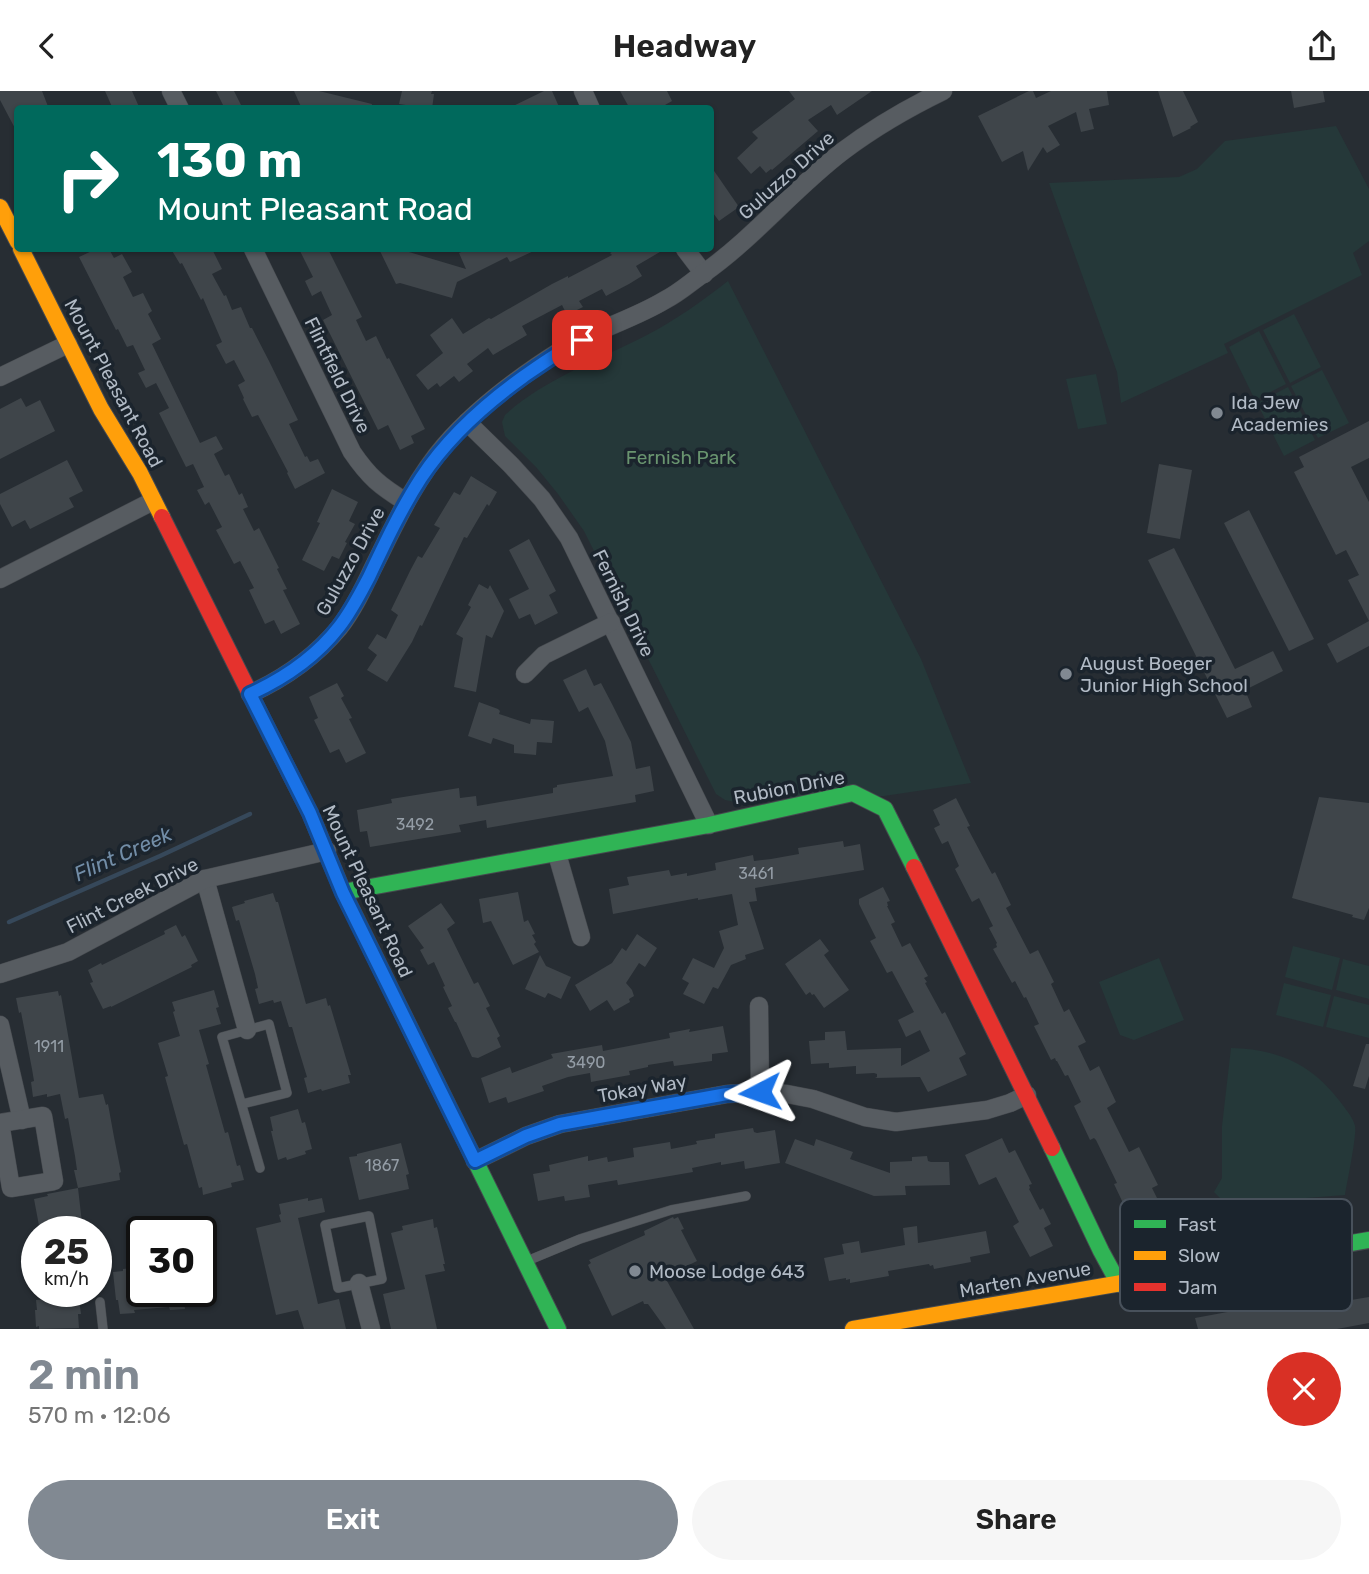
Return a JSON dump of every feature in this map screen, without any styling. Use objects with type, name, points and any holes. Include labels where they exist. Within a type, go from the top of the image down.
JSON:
[{"type":"street","name":"Guluzzo Drive","points":[[250,694],[290,674],[316,653],[340,627],[422,476],[444,446],[467,422],[500,394],[561,350],[665,301],[704,274],[732,253],[842,151],[903,110],[943,91]]},
{"type":"street","points":[[0,207],[14,234]]},
{"type":"street","name":"Mount Pleasant Road","points":[[22,252],[102,409],[140,473],[310,813],[343,893],[558,1329]]},
{"type":"street","name":"Flintfield Drive","points":[[254,252],[352,452],[367,474],[406,502]]},
{"type":"street","points":[[687,252],[704,274]]},
{"type":"street","points":[[0,377],[68,344]]},
{"type":"street","name":"Fernish Drive","points":[[467,422],[511,464],[542,499],[569,538],[709,825]]},
{"type":"street","points":[[0,579],[153,501]]},
{"type":"street","points":[[526,674],[544,655],[611,622]]},
{"type":"street","name":"Rubion Drive","points":[[343,893],[709,825],[853,793],[885,809],[1119,1284]]},
{"type":"street","name":"Flint Creek Drive","points":[[0,974],[68,952],[205,879],[327,851]]},
{"type":"street","points":[[557,854],[581,937]]},
{"type":"street","points":[[205,879],[247,1030]]},
{"type":"street","points":[[759,1006],[760,1092]]},
{"type":"street","points":[[0,1024],[22,1120]]},
{"type":"street","name":"Tokay Way","points":[[475,1161],[526,1136],[560,1124],[727,1094],[787,1094],[813,1099],[865,1117],[896,1122],[987,1109],[1027,1095]]},
{"type":"street","points":[[359,1283],[371,1329]]},
{"type":"street","name":"Marten Avenue","points":[[853,1329],[1119,1284]]},
{"type":"lane","points":[[242,1104],[287,1093],[269,1024],[222,1037],[260,1168]]},
{"type":"lane","points":[[525,1262],[580,1239],[671,1210],[746,1196]]},
{"type":"lane","points":[[369,1216],[382,1279],[359,1283],[338,1288],[325,1225],[369,1216]]},
{"type":"lane","points":[[101,1307],[103,1329]]},
{"type":"green space","points":[[1336,126],[1369,189],[1369,241],[1353,253],[1362,275],[1224,344],[1228,353],[1121,403],[1117,372],[1049,183],[1179,177],[1197,169],[1225,141]]},
{"type":"green space","name":"Fernish Park","points":[[728,281],[921,659],[971,783],[884,796],[774,798],[735,802],[716,794],[584,531],[536,467],[505,436],[502,422],[505,415],[536,391],[658,329]]},
{"type":"green space","points":[[1294,314],[1321,367],[1290,383],[1263,330]]},
{"type":"green space","points":[[1259,331],[1286,384],[1255,400],[1229,347]]},
{"type":"green space","points":[[1322,370],[1349,423],[1318,438],[1291,386]]},
{"type":"green space","points":[[1096,374],[1107,424],[1078,429],[1066,379]]},
{"type":"green space","points":[[1288,387],[1315,440],[1284,456],[1257,403]]},
{"type":"green space","points":[[1293,946],[1340,958],[1332,990],[1285,977]]},
{"type":"green space","points":[[1159,958],[1184,1020],[1134,1040],[1120,1035],[1099,982]]},
{"type":"green space","points":[[1343,959],[1369,966],[1369,999],[1336,990]]},
{"type":"green space","points":[[1284,983],[1331,995],[1323,1027],[1276,1015]]},
{"type":"green space","points":[[1334,996],[1369,1005],[1369,1038],[1326,1027]]},
{"type":"green space","points":[[1231,1048],[1263,1051],[1304,1067],[1338,1099],[1355,1126],[1345,1195],[1292,1199],[1221,1199],[1214,1192],[1222,1178],[1222,1126]]},
{"type":"building","points":[[0,91],[42,91],[47,105],[14,105],[14,126],[0,100]]},
{"type":"building","points":[[105,91],[132,91],[138,105],[111,105]]},
{"type":"building","points":[[216,91],[234,91],[241,105],[223,105]]},
{"type":"building","points":[[294,91],[319,91],[372,104],[372,105],[300,105]]},
{"type":"building","points":[[402,91],[432,91],[431,94],[434,94],[433,105],[399,104]]},
{"type":"building","points":[[544,91],[552,91],[558,105],[515,105]]},
{"type":"building","points":[[620,91],[667,91],[672,101],[665,105],[628,105]]},
{"type":"building","points":[[789,91],[872,91],[837,115],[831,105],[808,120],[818,131],[772,170],[766,173],[760,166],[751,174],[737,158],[758,138],[752,132],[795,99]]},
{"type":"building","points":[[1033,91],[1036,98],[1051,91],[1107,91],[1109,105],[1089,109],[1094,129],[1081,132],[1076,112],[1048,126],[1060,145],[1047,153],[1043,147],[1028,171],[1023,151],[1002,162],[978,116]]},
{"type":"building","points":[[1158,91],[1183,91],[1198,122],[1173,137]]},
{"type":"building","points":[[1291,91],[1323,91],[1325,102],[1294,108]]},
{"type":"building","points":[[714,171],[739,207],[719,221],[714,214]]},
{"type":"building","points":[[90,252],[111,252],[114,258],[122,254],[132,272],[123,277],[133,297],[143,293],[152,311],[148,314],[161,339],[152,344],[200,443],[216,436],[223,449],[214,454],[225,476],[229,474],[239,495],[242,493],[248,507],[243,509],[254,531],[259,528],[279,568],[277,569],[287,589],[283,590],[300,624],[281,634],[274,620],[265,624],[249,590],[254,588],[240,561],[234,564],[216,530],[222,527],[209,502],[205,505],[197,490],[204,487],[193,464],[186,467],[159,413],[169,408],[156,383],[146,388],[138,373],[145,370],[133,345],[127,347],[118,329],[116,330],[79,257]]},
{"type":"building","points":[[173,252],[214,252],[222,269],[212,274],[232,310],[241,307],[269,361],[298,420],[289,424],[305,457],[307,456],[310,462],[318,459],[325,473],[295,489],[258,415],[252,417],[238,385],[245,381],[234,360],[226,364],[216,345],[222,342],[203,298],[201,300],[182,263],[180,264]]},
{"type":"building","points":[[300,252],[330,252],[362,317],[356,320],[366,341],[376,336],[425,429],[411,436],[414,443],[400,450],[388,425],[378,430],[323,320],[332,315],[321,291],[312,296],[305,281],[313,277]]},
{"type":"building","points":[[380,252],[409,252],[466,269],[459,253],[461,252],[532,252],[510,262],[507,257],[457,282],[452,298],[396,284]]},
{"type":"building","points":[[660,252],[636,266],[642,276],[629,284],[606,296],[602,289],[579,301],[583,307],[567,315],[562,305],[522,326],[527,335],[493,355],[488,348],[467,364],[473,371],[459,382],[454,376],[440,387],[437,383],[428,390],[416,375],[443,353],[430,335],[452,318],[463,334],[552,284],[612,255],[610,253]]},
{"type":"building","points":[[21,398],[26,407],[40,400],[55,431],[0,459],[0,409]]},
{"type":"building","points":[[1369,421],[1369,458],[1351,467],[1369,502],[1369,621],[1348,580],[1359,575],[1346,550],[1336,555],[1294,472],[1304,467],[1299,457]]},
{"type":"building","points":[[67,460],[83,491],[69,498],[74,507],[30,529],[25,520],[12,527],[0,504],[0,494]]},
{"type":"building","points":[[1159,464],[1192,470],[1180,539],[1147,533]]},
{"type":"building","points":[[471,476],[497,492],[467,538],[464,537],[422,626],[420,625],[387,682],[367,670],[377,655],[368,648],[377,634],[386,639],[398,615],[391,610],[410,571],[418,556],[422,558],[440,528],[434,525],[454,492],[460,495]]},
{"type":"building","points":[[332,489],[358,502],[349,521],[355,524],[345,542],[347,543],[339,559],[332,556],[324,571],[302,560],[320,523],[317,522]]},
{"type":"building","points":[[1249,510],[1314,639],[1289,651],[1224,523]]},
{"type":"building","points":[[529,539],[556,591],[549,595],[558,613],[535,625],[530,614],[519,619],[509,599],[529,589],[509,550]]},
{"type":"building","points":[[1174,548],[1235,669],[1273,651],[1283,671],[1245,690],[1252,707],[1227,718],[1148,560]]},
{"type":"building","points":[[479,584],[488,589],[490,585],[504,611],[492,638],[486,635],[476,692],[454,687],[463,638],[456,634],[471,607],[468,605]]},
{"type":"building","points":[[1369,621],[1369,646],[1337,663],[1327,644]]},
{"type":"building","points":[[586,669],[594,686],[601,683],[631,742],[636,769],[650,766],[654,791],[635,795],[636,802],[487,828],[486,820],[459,825],[461,832],[370,847],[367,831],[360,832],[357,810],[392,803],[391,799],[459,788],[460,798],[476,796],[477,806],[553,793],[553,788],[557,785],[613,776],[605,741],[588,707],[579,712],[563,680]]},
{"type":"building","points":[[337,683],[344,696],[341,698],[352,718],[349,719],[366,753],[346,763],[339,749],[330,753],[314,720],[318,718],[309,697]]},
{"type":"building","points":[[479,702],[498,709],[499,714],[530,724],[531,719],[554,721],[552,743],[537,742],[536,755],[514,753],[514,745],[493,738],[491,744],[468,736]]},
{"type":"building","points":[[1319,797],[1369,803],[1369,908],[1364,920],[1292,898]]},
{"type":"building","points":[[956,798],[970,826],[967,827],[992,874],[995,872],[1011,905],[1006,908],[1030,954],[1038,950],[1054,982],[1051,984],[1064,1012],[1069,1009],[1086,1042],[1078,1046],[1090,1071],[1099,1066],[1116,1102],[1107,1108],[1129,1152],[1139,1147],[1158,1185],[1152,1188],[1158,1199],[1121,1199],[1114,1184],[1117,1183],[1096,1140],[1090,1140],[1074,1106],[1081,1102],[1068,1075],[1065,1076],[1055,1058],[1051,1060],[1034,1026],[1039,1024],[1026,997],[1024,998],[1015,981],[1012,983],[993,949],[997,947],[997,943],[989,928],[993,926],[979,898],[972,902],[955,869],[959,866],[948,841],[942,844],[934,828],[940,825],[933,810]]},
{"type":"building","points":[[843,841],[844,847],[860,844],[864,870],[755,888],[757,901],[749,902],[764,949],[745,955],[746,959],[731,965],[718,989],[713,987],[704,1004],[683,994],[689,983],[682,979],[693,958],[714,968],[724,948],[719,931],[738,925],[732,894],[613,914],[609,889],[629,885],[627,877],[669,870],[671,876],[687,873],[687,876],[716,870],[715,863],[753,855],[754,861],[771,859],[799,854],[798,848]]},
{"type":"building","points":[[883,887],[890,901],[887,906],[895,922],[891,924],[902,947],[910,943],[928,976],[924,978],[927,982],[925,983],[942,1014],[945,1012],[966,1054],[959,1058],[967,1075],[928,1092],[920,1077],[875,1078],[877,1074],[874,1073],[856,1074],[856,1066],[829,1068],[829,1063],[811,1064],[809,1041],[825,1040],[825,1032],[845,1031],[847,1050],[901,1048],[901,1066],[930,1051],[920,1030],[906,1037],[898,1020],[914,1012],[892,971],[887,973],[870,941],[876,938],[859,904],[859,899]]},
{"type":"building","points":[[518,892],[524,922],[528,920],[535,934],[532,935],[536,942],[534,944],[539,952],[513,965],[491,921],[483,923],[479,899]]},
{"type":"building","points":[[273,893],[278,902],[306,1004],[326,998],[328,1006],[330,1005],[351,1075],[348,1075],[350,1083],[308,1093],[304,1078],[307,1077],[281,1001],[259,1004],[255,974],[239,920],[236,921],[232,907]]},
{"type":"building","points":[[441,903],[455,923],[447,929],[474,984],[478,982],[490,1006],[486,1008],[500,1036],[497,1038],[501,1047],[478,1058],[472,1057],[448,1008],[452,1006],[434,962],[428,965],[420,950],[424,948],[408,926]]},
{"type":"building","points":[[176,925],[182,937],[185,935],[198,961],[191,965],[192,967],[103,1009],[90,983],[93,982],[88,970],[165,934],[164,931]]},
{"type":"building","points":[[637,934],[657,948],[645,967],[639,963],[626,983],[634,996],[629,999],[630,1002],[614,1011],[607,1000],[590,1011],[575,985],[612,963],[622,948],[626,951]]},
{"type":"building","points":[[820,939],[829,951],[824,955],[849,990],[824,1008],[814,994],[810,992],[806,995],[785,964]]},
{"type":"building","points":[[540,955],[546,966],[571,977],[561,999],[548,993],[545,998],[525,989]]},
{"type":"building","points":[[214,990],[221,1024],[199,1030],[225,1133],[228,1132],[237,1166],[240,1165],[244,1180],[231,1183],[232,1187],[203,1195],[187,1144],[184,1145],[158,1043],[180,1036],[172,1002]]},
{"type":"building","points":[[58,991],[59,996],[61,995],[79,1098],[103,1094],[106,1105],[108,1104],[121,1172],[120,1180],[78,1188],[68,1118],[65,1119],[60,1094],[33,1097],[32,1069],[16,998]]},
{"type":"building","points":[[723,1026],[728,1052],[712,1054],[712,1061],[674,1066],[673,1061],[648,1065],[629,1071],[630,1075],[591,1082],[590,1073],[568,1077],[542,1086],[544,1091],[508,1103],[506,1097],[489,1103],[481,1078],[510,1067],[512,1073],[553,1058],[551,1054],[602,1045],[603,1051],[670,1038],[669,1033]]},
{"type":"building","points":[[1366,1044],[1369,1044],[1369,1076],[1365,1089],[1353,1086]]},
{"type":"building","points":[[298,1109],[302,1123],[305,1122],[312,1149],[305,1151],[306,1154],[278,1160],[270,1117]]},
{"type":"building","points":[[753,1128],[757,1133],[775,1130],[780,1163],[745,1169],[744,1161],[721,1165],[721,1162],[692,1168],[693,1172],[618,1185],[617,1180],[588,1185],[590,1197],[565,1201],[564,1196],[538,1201],[533,1174],[550,1171],[549,1165],[588,1156],[588,1161],[607,1157],[608,1162],[634,1157],[633,1148],[670,1142],[671,1149],[715,1138],[715,1134]]},
{"type":"building","points":[[1002,1138],[1009,1153],[1015,1150],[1032,1184],[1029,1189],[1051,1224],[1044,1228],[1053,1246],[1030,1257],[1013,1226],[1019,1222],[996,1177],[979,1185],[965,1155]]},
{"type":"building","points":[[795,1139],[814,1146],[816,1139],[853,1152],[850,1159],[890,1173],[890,1162],[912,1161],[912,1157],[927,1156],[931,1162],[949,1162],[950,1185],[905,1186],[906,1195],[874,1196],[785,1163]]},
{"type":"building","points":[[401,1143],[409,1174],[406,1175],[409,1189],[359,1200],[349,1157]]},
{"type":"building","points":[[78,1188],[81,1216],[37,1216],[34,1199],[48,1196],[47,1194]]},
{"type":"building","points":[[308,1198],[308,1201],[322,1198],[325,1212],[298,1218],[318,1304],[339,1299],[346,1329],[304,1329],[298,1310],[276,1315],[256,1228],[281,1222],[279,1204]]},
{"type":"building","name":"Moose Lodge 643","points":[[678,1217],[684,1229],[681,1230],[697,1261],[667,1276],[667,1281],[694,1329],[666,1329],[643,1301],[612,1316],[588,1265],[591,1263],[589,1260],[645,1235],[644,1231]]},
{"type":"building","points":[[433,1219],[445,1264],[445,1271],[425,1275],[437,1329],[391,1329],[383,1294],[405,1289],[391,1233],[403,1230],[402,1226]]},
{"type":"building","points":[[917,1226],[918,1243],[986,1231],[990,1253],[970,1257],[971,1262],[934,1269],[933,1265],[929,1264],[888,1271],[889,1276],[850,1283],[850,1279],[846,1278],[829,1281],[824,1258],[844,1254],[842,1244],[859,1241],[861,1253],[905,1245],[903,1228]]},
{"type":"building","points":[[126,1269],[126,1307],[169,1307],[120,1314],[113,1272]]},
{"type":"building","points":[[1369,1297],[1369,1323],[1337,1329],[1198,1329],[1195,1318],[1233,1311],[1352,1311],[1352,1300]]},
{"type":"building","points":[[37,1307],[80,1307],[79,1328],[39,1329],[39,1326],[36,1327]]},
{"type":"building","points":[[169,1307],[185,1307],[185,1309],[170,1310]]},
{"type":"waterway","name":"Flint Creek","points":[[9,922],[250,814]]},
{"type":"traffic: fast","points":[[271,736],[310,813],[343,892],[558,1329]]},
{"type":"traffic: fast","points":[[343,892],[709,825],[853,793],[885,809],[914,867]]},
{"type":"traffic: fast","points":[[1052,1148],[1119,1284]]},
{"type":"traffic: fast","points":[[1352,1243],[1369,1240]]},
{"type":"traffic: slow","points":[[0,207],[14,234]]},
{"type":"traffic: slow","points":[[22,252],[101,409],[140,473],[162,517]]},
{"type":"traffic: slow","points":[[853,1329],[1120,1283]]},
{"type":"traffic: jam","points":[[162,517],[271,736]]},
{"type":"traffic: jam","points":[[914,867],[1052,1148]]},
{"type":"place","name":"Ida Jew Academies","points":[[1217,413]]},
{"type":"place","name":"August Boeger Junior High School","points":[[1066,674]]},
{"type":"place","name":"Moose Lodge 643","points":[[635,1271]]},
{"type":"route","points":[[582,340],[561,350],[500,394],[444,446],[406,502],[340,627],[316,653],[290,674],[250,694],[310,813],[343,893],[475,1161],[526,1136],[560,1124],[727,1094],[760,1092]]}]
